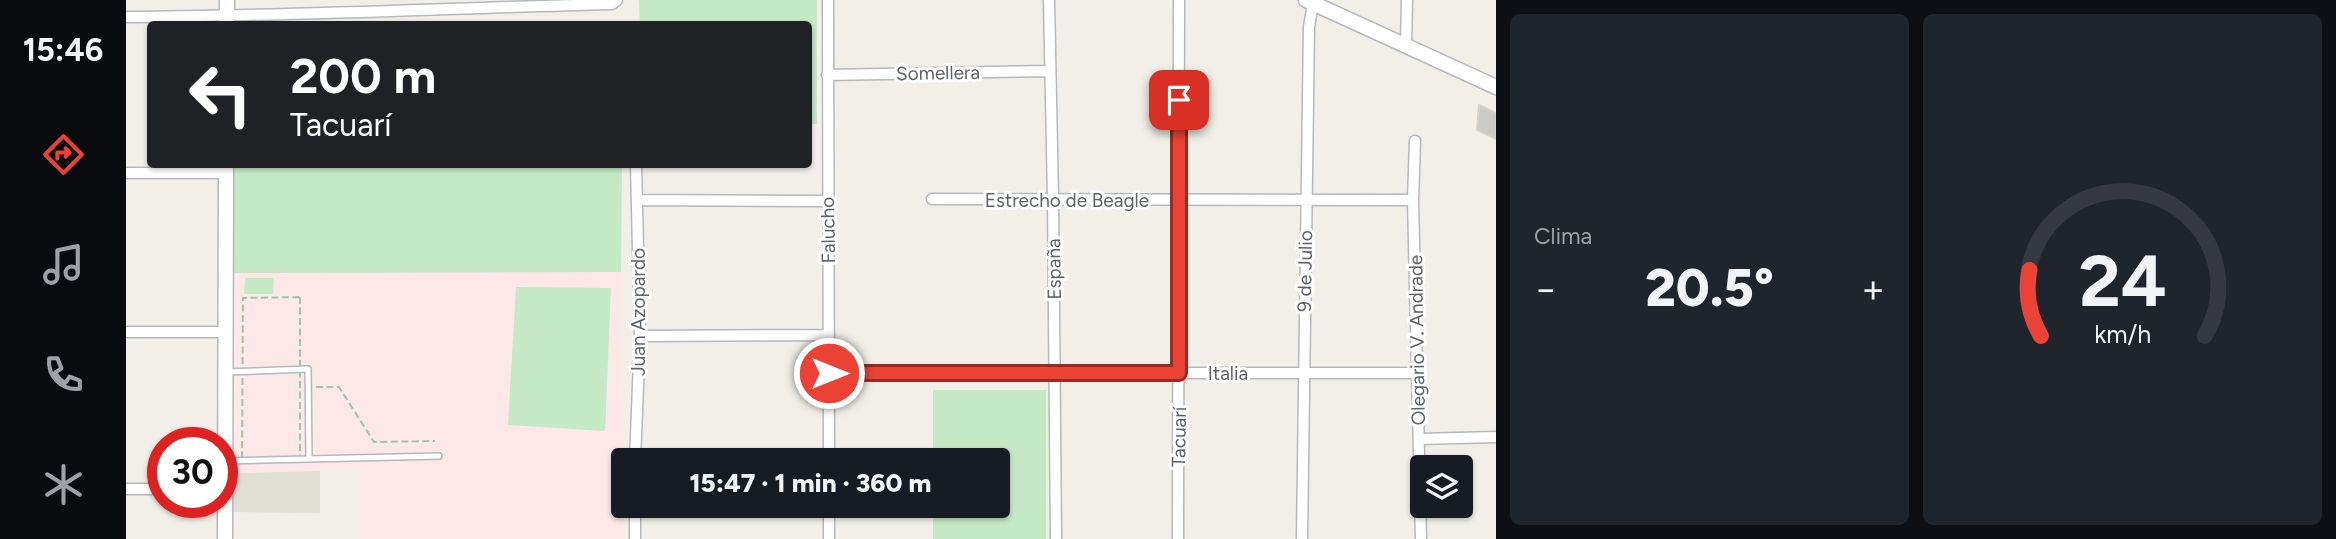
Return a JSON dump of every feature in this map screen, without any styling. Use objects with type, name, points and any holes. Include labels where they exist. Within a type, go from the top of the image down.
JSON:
[{"type":"street","points":[[227,0],[227,21]]},
{"type":"street","name":"Falucho","points":[[828,0],[829,448]]},
{"type":"street","name":"España","points":[[1049,0],[1056,539]]},
{"type":"street","name":"Tacuarí","points":[[1178,539],[1180,0]]},
{"type":"street","points":[[1406,0],[1406,45]]},
{"type":"street","points":[[126,17],[227,21],[373,5],[614,2]]},
{"type":"street","points":[[1309,2],[1496,87]]},
{"type":"street","name":"9 de Julio","points":[[1302,539],[1309,2]]},
{"type":"street","name":"Somellera","points":[[827,75],[1049,71]]},
{"type":"street","name":"Olegario V. Andrade","points":[[1415,141],[1413,200],[1421,539]]},
{"type":"street","name":"Juan Azopardo","points":[[635,448],[640,336],[636,168]]},
{"type":"street","points":[[126,173],[226,169],[226,332],[230,374],[228,427]]},
{"type":"street","name":"Estrecho de Beagle","points":[[932,199],[1413,200]]},
{"type":"street","points":[[637,200],[827,201]]},
{"type":"street","points":[[126,332],[226,332]]},
{"type":"street","points":[[640,336],[829,335]]},
{"type":"street","name":"Italia","points":[[829,373],[1418,373]]},
{"type":"street","points":[[1419,439],[1496,436]]},
{"type":"street","points":[[126,489],[147,489]]},
{"type":"street","points":[[224,518],[225,539]]},
{"type":"street","points":[[635,518],[635,539]]},
{"type":"street","points":[[829,518],[829,539]]},
{"type":"lane","points":[[230,374],[308,369],[309,459]]},
{"type":"lane","points":[[238,461],[439,456]]},
{"type":"path","points":[[300,373],[310,373],[310,387],[339,387],[374,442],[435,441]]},
{"type":"path","points":[[230,374],[243,375]]},
{"type":"shaded area","points":[[621,272],[623,448],[611,448],[611,518],[624,518],[624,539],[359,539],[360,470],[238,473],[238,427],[232,427],[233,273]]},
{"type":"shaded area","points":[[320,471],[320,513],[238,512],[238,473]]},
{"type":"green space","points":[[639,0],[817,0],[817,124],[812,124],[812,21],[640,21]]},
{"type":"green space","points":[[233,168],[622,168],[621,272],[233,273]]},
{"type":"green space","points":[[245,278],[274,278],[273,294],[244,294]]},
{"type":"green space","points":[[516,287],[611,288],[605,431],[508,425]]},
{"type":"green space","points":[[933,390],[1046,390],[1046,539],[933,539],[933,518],[1010,518],[1010,448],[933,448]]},
{"type":"building","points":[[1479,105],[1496,113],[1496,139],[1477,130]]},
{"type":"route","points":[[829,373],[1179,373],[1179,100]]}]
